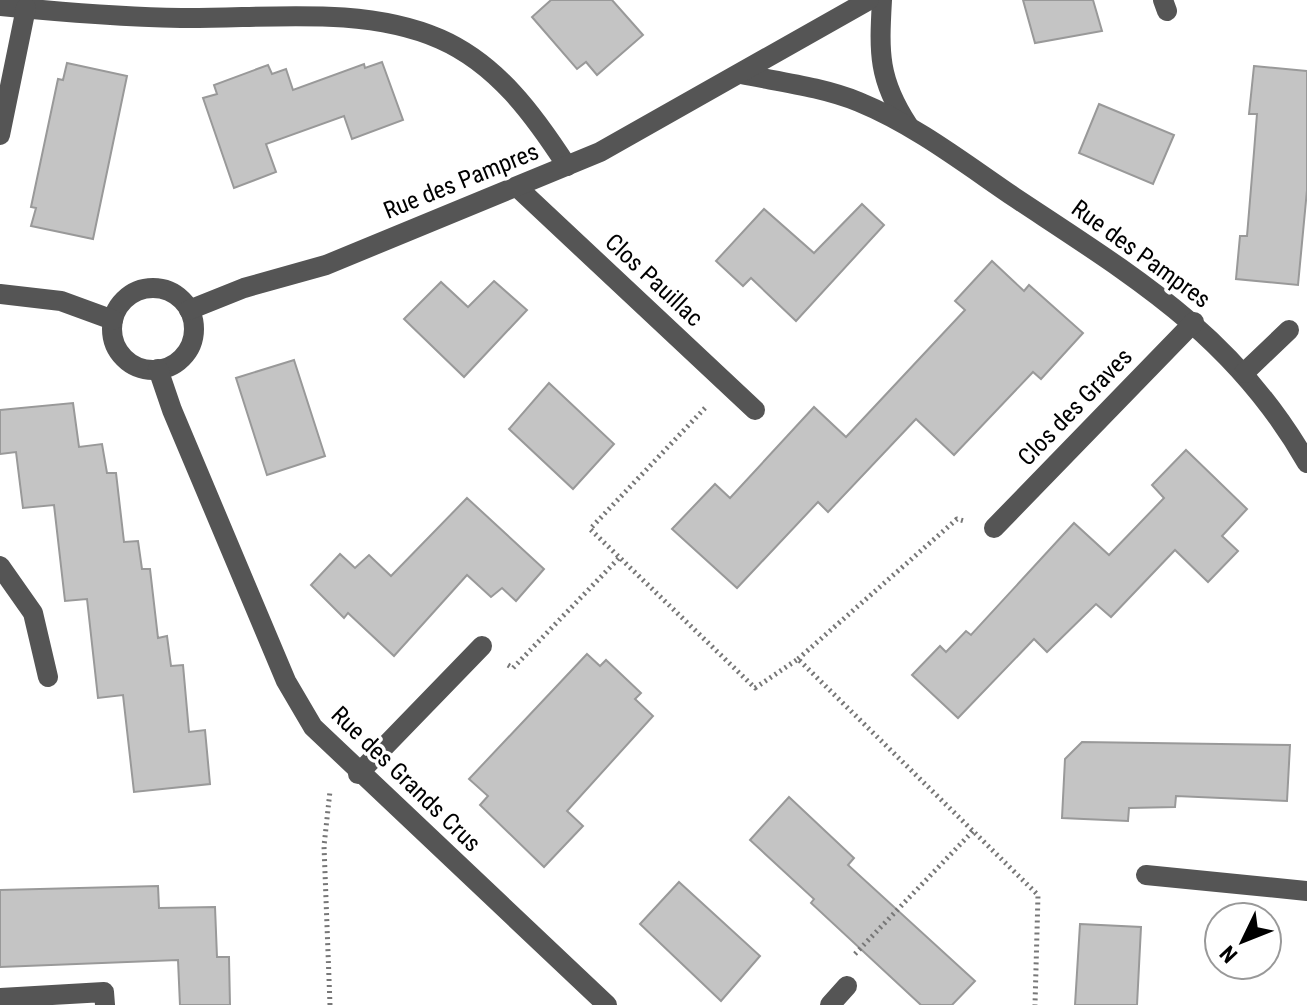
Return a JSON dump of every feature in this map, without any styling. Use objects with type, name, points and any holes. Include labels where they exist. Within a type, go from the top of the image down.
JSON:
[{"type":"street","name":"Rue des Pampres","points":[[189,310],[244,288],[326,265],[629,139],[869,0]]},
{"type":"street","name":"Rue des Pampres","points":[[882,0],[881,70],[908,125]]},
{"type":"street","points":[[0,6],[131,17],[363,21],[417,31],[466,54],[508,86],[567,166]]},
{"type":"street","points":[[0,135],[26,8]]},
{"type":"street","name":"Rue des Pampres","points":[[741,74],[838,94],[908,125],[1150,288],[1194,322],[1244,373],[1270,405],[1307,463]]},
{"type":"street","name":"Clos Pauillac","points":[[517,187],[755,410]]},
{"type":"street","points":[[144,289],[174,293],[189,310],[194,333],[189,348],[173,365],[142,369],[123,356],[115,343],[113,320],[124,300],[144,289]]},
{"type":"street","points":[[0,294],[61,301],[113,320]]},
{"type":"street","name":"Clos des Graves","points":[[994,528],[1194,322]]},
{"type":"street","points":[[1244,373],[1289,330]]},
{"type":"street","name":"Rue des Grands Crus","points":[[158,369],[172,410],[286,681],[306,716],[358,774],[607,1005]]},
{"type":"street","points":[[0,566],[33,613],[48,677]]},
{"type":"street","points":[[358,774],[482,646]]},
{"type":"street","points":[[1146,875],[1307,891]]},
{"type":"street","points":[[830,1005],[847,986]]},
{"type":"street","points":[[0,998],[104,992],[105,1005]]},
{"type":"path","points":[[728,384],[590,529],[755,688],[798,659],[957,519],[994,528]]},
{"type":"path","points":[[482,646],[513,668],[619,558]]},
{"type":"path","points":[[798,659],[1038,895],[1035,1005]]},
{"type":"path","points":[[329,745],[331,786],[324,846],[330,1005]]},
{"type":"path","points":[[847,986],[855,954],[973,831]]},
{"type":"building","points":[[551,0],[612,0],[643,35],[597,75],[586,62],[577,69],[532,17]]},
{"type":"building","points":[[1023,0],[1093,0],[1102,31],[1035,43]]},
{"type":"building","points":[[382,62],[403,120],[352,139],[344,116],[266,144],[276,172],[234,188],[203,98],[217,94],[214,85],[268,65],[272,74],[286,69],[293,90],[364,64],[365,68]]},
{"type":"building","points":[[67,63],[127,76],[93,239],[31,226],[36,208],[31,207],[58,79],[63,80]]},
{"type":"building","points":[[1254,66],[1307,71],[1307,190],[1298,285],[1236,279],[1240,236],[1247,236],[1257,114],[1249,114]]},
{"type":"building","points":[[1099,104],[1174,135],[1153,184],[1079,153]]},
{"type":"building","points":[[862,204],[884,225],[796,321],[751,278],[743,286],[716,261],[764,209],[814,253]]},
{"type":"building","points":[[992,261],[1024,291],[1029,285],[1083,333],[1041,379],[1033,372],[954,455],[916,419],[828,512],[818,502],[737,588],[672,529],[715,484],[730,498],[814,407],[846,437],[965,310],[955,301]]},
{"type":"building","points":[[494,281],[527,310],[464,377],[404,319],[441,282],[468,307]]},
{"type":"building","points":[[294,360],[325,456],[267,475],[236,378]]},
{"type":"building","points":[[549,383],[614,444],[573,489],[509,429]]},
{"type":"building","points":[[73,403],[79,447],[102,444],[107,473],[116,473],[124,542],[138,541],[142,569],[150,569],[158,638],[167,636],[171,666],[183,665],[189,732],[205,730],[210,784],[134,792],[123,695],[98,698],[87,599],[65,601],[54,505],[23,508],[16,452],[0,454],[0,410]]},
{"type":"building","points":[[1186,450],[1247,509],[1222,536],[1238,551],[1208,582],[1175,550],[1111,617],[1096,604],[1047,652],[1034,639],[958,718],[912,675],[940,646],[946,652],[966,631],[971,635],[1074,523],[1109,555],[1164,498],[1152,485]]},
{"type":"building","points":[[467,498],[544,569],[516,601],[502,588],[491,597],[467,575],[394,656],[348,613],[344,618],[311,585],[340,554],[355,568],[369,555],[391,576]]},
{"type":"building","points":[[587,654],[600,666],[606,660],[641,693],[635,699],[653,716],[567,811],[583,826],[544,867],[480,805],[488,796],[469,779]]},
{"type":"building","points":[[1082,742],[1290,745],[1287,801],[1176,796],[1175,807],[1129,808],[1128,821],[1062,818],[1065,759]]},
{"type":"building","points":[[789,797],[854,858],[848,865],[975,981],[952,1005],[921,1005],[811,903],[814,899],[750,840]]},
{"type":"building","points":[[679,882],[760,956],[721,1001],[640,924]]},
{"type":"building","points":[[158,886],[159,908],[215,907],[217,957],[229,957],[230,1005],[180,1005],[178,960],[0,967],[0,890]]},
{"type":"building","points":[[1080,924],[1141,927],[1137,1005],[1075,1005]]}]
